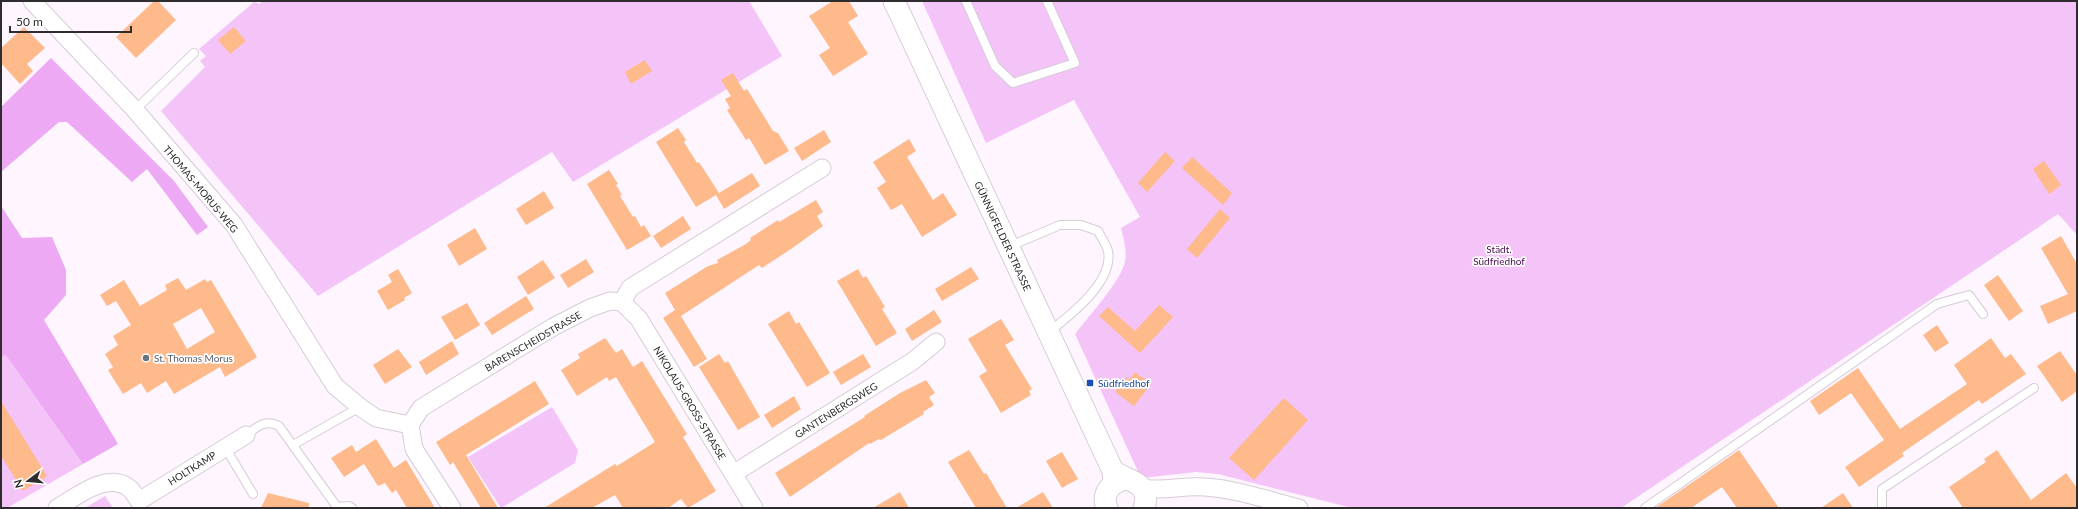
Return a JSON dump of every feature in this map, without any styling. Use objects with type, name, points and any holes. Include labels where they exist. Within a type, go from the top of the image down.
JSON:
[{"type":"street","name":"THOMAS-MORUS-WEG","points":[[32,1],[135,110],[234,225],[335,386],[376,418],[410,425]]},
{"type":"street","name":"GÜNNIGFELDER STRASSE","points":[[894,1],[1048,333],[1117,477]]},
{"type":"street","points":[[622,302],[630,288],[822,168]]},
{"type":"street","name":"BARENSCHEIDSTRASSE","points":[[410,425],[421,408],[553,327],[590,308],[610,301],[622,302]]},
{"type":"street","name":"NIKOLAUS-GROSS-STRASSE","points":[[622,302],[639,319],[754,508]]},
{"type":"street","name":"GANTENBERGSWEG","points":[[733,474],[913,361],[936,342]]},
{"type":"street","points":[[410,425],[414,449],[452,508]]},
{"type":"street","name":"HOLTKAMP","points":[[57,508],[89,489],[109,483],[120,484],[129,488],[141,504],[225,447],[246,435]]},
{"type":"street","points":[[1102,506],[1109,487],[1117,477],[1132,480],[1147,497],[1189,486],[1226,489],[1298,508]]},
{"type":"lane","points":[[966,1],[995,66],[1013,83],[1075,63],[1047,1]]},
{"type":"lane","points":[[135,110],[194,53]]},
{"type":"lane","points":[[1008,247],[1060,225],[1081,225],[1098,231],[1108,250],[1107,267],[1094,290],[1073,313],[1048,333]]},
{"type":"lane","points":[[1645,508],[1937,304],[1969,295],[1983,314]]},
{"type":"lane","points":[[1882,508],[1882,489],[2034,388]]},
{"type":"lane","points":[[293,445],[360,407]]},
{"type":"lane","points":[[246,435],[262,423],[272,422],[278,426],[337,507],[349,506],[352,508]]},
{"type":"lane","points":[[225,447],[253,494]]},
{"type":"green space","points":[[262,1],[749,1],[782,56],[573,182],[552,152],[318,296],[161,111],[205,67],[200,61],[206,56],[199,49],[254,2],[260,4]]},
{"type":"green space","name":"Städt. Südfriedhof","points":[[922,1],[2077,1],[2077,235],[2058,214],[1621,508],[1352,508],[1218,474],[1196,472],[1141,478],[1075,334],[1109,291],[1121,273],[1126,256],[1121,228],[1140,217],[1074,100],[986,143]]},
{"type":"green space","points":[[6,354],[83,464],[7,508],[1,508],[1,357]]},
{"type":"green space","points":[[552,407],[578,450],[575,463],[501,508],[468,457]]},
{"type":"green space","points":[[105,496],[113,508],[85,508]]},
{"type":"shaded area","points":[[51,58],[174,181],[208,227],[197,235],[147,169],[132,182],[67,122],[59,122],[1,172],[1,107]]},
{"type":"shaded area","points":[[1,206],[22,238],[52,237],[66,270],[66,295],[44,320],[118,444],[83,464],[6,355],[1,357]]},
{"type":"building","points":[[154,1],[158,1],[176,20],[136,58],[116,37]]},
{"type":"building","points":[[833,1],[849,1],[858,16],[848,22],[868,54],[833,76],[819,55],[830,48],[809,16]]},
{"type":"building","points":[[24,27],[45,48],[27,64],[33,71],[20,84],[1,63],[1,48]]},
{"type":"building","points":[[234,27],[246,41],[230,54],[218,40]]},
{"type":"building","points":[[645,60],[652,71],[631,84],[625,72]]},
{"type":"building","points":[[733,73],[744,91],[747,89],[773,131],[778,133],[789,151],[765,165],[749,138],[746,140],[727,110],[730,108],[725,99],[731,96],[721,80]]},
{"type":"building","points":[[678,128],[686,140],[684,142],[697,163],[699,162],[719,193],[752,173],[760,186],[724,209],[716,195],[696,207],[656,142]]},
{"type":"building","points":[[824,130],[831,142],[802,161],[794,148]]},
{"type":"building","points":[[909,139],[916,151],[907,157],[933,200],[943,193],[957,215],[922,237],[902,204],[891,210],[877,188],[886,182],[873,162]]},
{"type":"building","points":[[1165,152],[1175,161],[1147,192],[1138,183]]},
{"type":"building","points":[[1192,157],[1232,193],[1223,205],[1182,168]]},
{"type":"building","points":[[2044,161],[2061,185],[2049,194],[2033,169]]},
{"type":"building","points":[[609,170],[618,184],[616,185],[622,195],[620,196],[633,217],[635,216],[641,227],[644,225],[651,236],[627,250],[587,184]]},
{"type":"building","points":[[544,191],[554,208],[526,225],[516,209]]},
{"type":"building","points":[[816,200],[823,212],[817,216],[823,226],[762,268],[759,265],[681,316],[707,359],[694,367],[663,318],[675,310],[665,293],[708,266],[718,263],[717,260],[746,244],[751,240],[750,238],[778,220],[779,222]]},
{"type":"building","points":[[1220,209],[1230,218],[1197,258],[1187,249]]},
{"type":"building","points":[[683,216],[691,229],[661,248],[653,236]]},
{"type":"building","points":[[475,228],[487,249],[459,266],[447,245]]},
{"type":"building","points":[[2061,236],[2077,264],[2077,311],[2048,324],[2040,306],[2068,294],[2041,248]]},
{"type":"building","points":[[586,259],[594,272],[568,288],[560,275]]},
{"type":"building","points":[[543,260],[555,278],[528,295],[517,277]]},
{"type":"building","points":[[971,267],[979,279],[942,301],[935,289]]},
{"type":"building","points":[[398,269],[412,293],[404,298],[405,300],[388,310],[377,291],[392,282],[388,275]]},
{"type":"building","points":[[858,269],[863,278],[866,276],[885,307],[882,309],[897,333],[876,346],[837,281]]},
{"type":"building","points":[[1998,275],[2023,311],[2009,321],[1984,285]]},
{"type":"building","points":[[178,278],[186,290],[205,279],[207,282],[211,280],[257,357],[225,377],[220,367],[174,394],[166,381],[147,393],[141,383],[123,394],[108,370],[113,367],[105,354],[118,345],[113,336],[131,325],[116,301],[107,306],[100,295],[124,280],[140,306],[167,290],[165,285]],"holes":[[[201,308],[215,332],[187,349],[173,324]]]},
{"type":"building","points":[[526,296],[534,309],[492,335],[484,323]]},
{"type":"building","points":[[467,303],[480,325],[455,340],[441,317]]},
{"type":"building","points":[[1159,305],[1173,317],[1140,353],[1099,316],[1108,307],[1135,331]]},
{"type":"building","points":[[934,310],[942,322],[912,341],[905,329]]},
{"type":"building","points":[[789,311],[796,324],[799,322],[830,373],[807,387],[768,324]]},
{"type":"building","points":[[1001,319],[1014,340],[1005,345],[1032,389],[1029,391],[1031,395],[1001,413],[979,376],[987,371],[968,339]]},
{"type":"building","points":[[1937,325],[1949,343],[1935,352],[1923,335]]},
{"type":"building","points":[[605,338],[616,353],[622,349],[633,367],[642,361],[687,434],[683,437],[716,491],[688,508],[681,499],[668,508],[623,508],[615,495],[592,508],[544,508],[615,464],[617,466],[655,442],[616,377],[609,381],[607,377],[577,396],[561,370],[580,358],[578,354]]},
{"type":"building","points":[[1991,338],[2005,358],[2011,354],[2026,374],[1982,404],[1979,400],[1902,453],[1904,456],[1859,487],[1845,467],[1884,440],[1851,393],[1819,415],[1810,401],[1858,368],[1900,429],[1967,384],[1954,365]]},
{"type":"building","points":[[452,341],[459,354],[426,375],[419,362]]},
{"type":"building","points":[[398,349],[412,367],[385,384],[373,365]]},
{"type":"building","points":[[2060,351],[2077,375],[2077,391],[2062,402],[2037,366]]},
{"type":"building","points":[[719,354],[725,363],[728,361],[760,417],[738,430],[699,367]]},
{"type":"building","points":[[863,354],[871,367],[841,385],[833,372]]},
{"type":"building","points":[[1135,372],[1151,384],[1134,406],[1115,392],[1126,377],[1129,380]]},
{"type":"building","points":[[926,380],[935,393],[929,397],[934,405],[923,412],[924,414],[881,440],[879,439],[870,444],[869,443],[790,497],[775,473],[865,417],[864,416],[900,393]]},
{"type":"building","points":[[535,381],[549,404],[466,455],[498,508],[481,508],[453,462],[450,465],[436,442]]},
{"type":"building","points":[[794,396],[801,409],[772,428],[764,415]]},
{"type":"building","points":[[1284,398],[1308,420],[1254,480],[1229,458]]},
{"type":"building","points":[[1,401],[47,476],[23,491],[1,456]]},
{"type":"building","points":[[376,439],[394,468],[406,460],[435,508],[407,508],[396,490],[392,493],[385,483],[378,486],[364,464],[344,477],[331,458],[352,445],[356,452]]},
{"type":"building","points":[[969,450],[984,474],[986,473],[1007,508],[976,508],[948,462]]},
{"type":"building","points":[[1739,450],[1779,508],[1737,508],[1722,487],[1691,508],[1655,508]]},
{"type":"building","points":[[1997,450],[2031,500],[2066,473],[2077,488],[2077,508],[1963,508],[1949,487],[1986,462],[1984,459]]},
{"type":"building","points":[[1062,452],[1078,479],[1062,488],[1046,461]]},
{"type":"building","points":[[900,492],[909,508],[873,508]]},
{"type":"building","points":[[1043,492],[1053,508],[1016,508]]},
{"type":"building","points":[[268,493],[309,503],[309,508],[261,508]]},
{"type":"building","points":[[1843,493],[1853,508],[1821,508]]},
{"type":"place","name":"St. Thomas Morus","points":[[146,358]]},
{"type":"place","name":"Südfriedhof","points":[[1090,383]]}]
